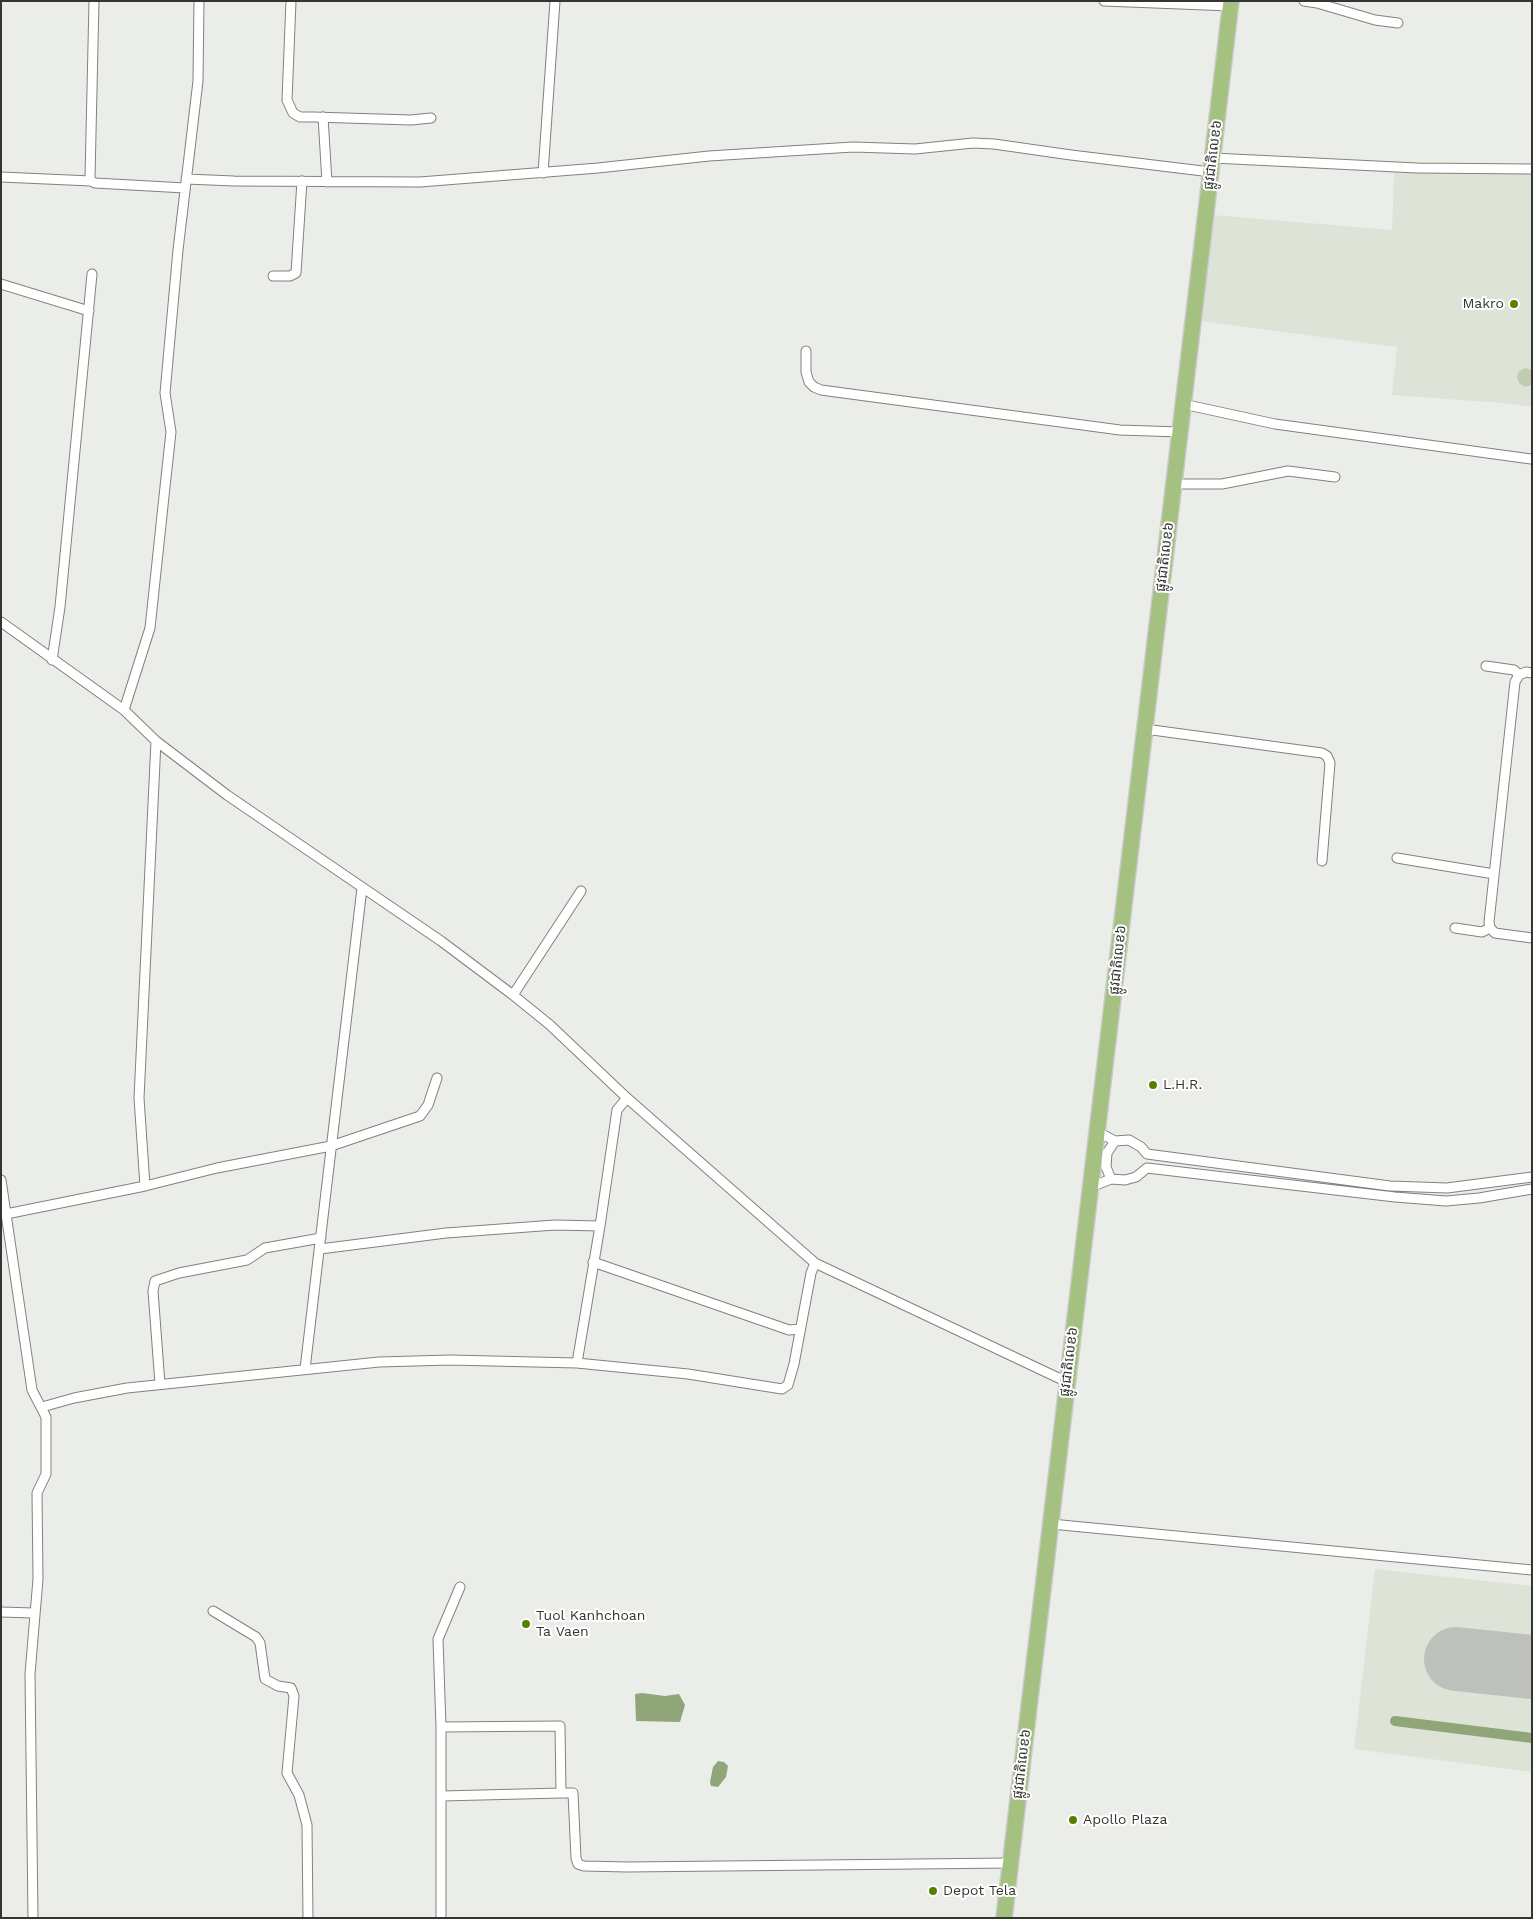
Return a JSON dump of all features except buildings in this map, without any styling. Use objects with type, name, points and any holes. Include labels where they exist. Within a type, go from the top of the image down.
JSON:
[{"type":"highway","name":"ផ្លូវជាតិលេខ៦","points":[[1004,1918],[1231,4]]},
{"type":"street","points":[[91,181],[94,1]]},
{"type":"street","points":[[124,710],[150,628],[171,432],[165,393],[178,250],[198,81],[199,1]]},
{"type":"street","points":[[291,1],[287,100],[293,113],[300,116],[323,117],[411,120],[431,118]]},
{"type":"street","points":[[542,173],[555,1]]},
{"type":"street","points":[[1104,1],[1231,4]]},
{"type":"street","points":[[1304,1],[1317,3],[1366,18],[1398,23]]},
{"type":"street","points":[[323,117],[327,182]]},
{"type":"street","points":[[186,179],[302,182],[420,182],[520,173],[542,173],[709,156],[853,147],[915,149],[973,143],[994,144],[1071,155],[1212,165],[1532,169]]},
{"type":"street","points":[[1,177],[185,188]]},
{"type":"street","points":[[273,276],[290,276],[296,273],[302,182]]},
{"type":"street","points":[[52,660],[60,607],[92,274]]},
{"type":"street","points":[[1,284],[89,311]]},
{"type":"street","points":[[806,351],[806,372],[809,382],[821,390],[1120,430],[1180,432]]},
{"type":"street","points":[[1183,404],[1275,424],[1531,459]]},
{"type":"street","points":[[1174,484],[1222,484],[1288,471],[1335,477]]},
{"type":"street","points":[[1,622],[124,710],[156,741],[227,795],[441,941],[513,995],[550,1025],[627,1098],[815,1263],[1067,1382]]},
{"type":"street","points":[[1486,666],[1514,670],[1519,675]]},
{"type":"street","points":[[1532,673],[1526,672],[1519,675],[1515,682],[1489,922],[1490,928],[1495,933],[1532,938]]},
{"type":"street","points":[[1145,728],[1322,753],[1327,756],[1330,763],[1322,861]]},
{"type":"street","points":[[145,1186],[139,1098],[156,741]]},
{"type":"street","points":[[1397,858],[1494,874]]},
{"type":"street","points":[[306,1369],[362,888]]},
{"type":"street","points":[[513,995],[581,891]]},
{"type":"street","points":[[1456,928],[1482,932],[1490,928]]},
{"type":"street","points":[[6,1214],[145,1186],[217,1168],[331,1146],[420,1116],[428,1105],[437,1078]]},
{"type":"street","points":[[576,1363],[600,1226],[617,1110],[627,1098]]},
{"type":"street","points":[[1098,1132],[1115,1141],[1129,1140],[1148,1154],[1390,1186],[1447,1188],[1532,1177]]},
{"type":"street","points":[[1111,1179],[1106,1167],[1107,1153],[1115,1141]]},
{"type":"street","points":[[1090,1187],[1111,1179],[1125,1180],[1136,1176],[1147,1168],[1395,1197],[1446,1201],[1479,1198],[1532,1189]]},
{"type":"street","points":[[1,1180],[32,1390],[46,1417],[46,1474],[38,1493],[38,1579],[30,1674],[33,1918]]},
{"type":"street","points":[[1446,1201],[1447,1188]]},
{"type":"street","points":[[320,1249],[446,1232],[555,1225],[600,1226]]},
{"type":"street","points":[[160,1384],[155,1281],[179,1273],[247,1260],[265,1248],[321,1238]]},
{"type":"street","points":[[593,1262],[790,1330],[800,1329]]},
{"type":"street","points":[[42,1407],[74,1398],[160,1384],[380,1362],[450,1360],[576,1363],[688,1374],[782,1389],[788,1385],[811,1273],[815,1263]]},
{"type":"street","points":[[1050,1524],[1532,1570]]},
{"type":"street","points":[[441,1918],[442,1796],[438,1639],[460,1586]]},
{"type":"street","points":[[213,1610],[256,1637],[260,1643],[266,1679],[278,1686],[291,1688],[294,1696],[286,1773],[299,1795],[307,1825],[308,1918]]},
{"type":"street","points":[[1,1612],[34,1613]]},
{"type":"street","points":[[441,1727],[560,1726],[561,1793]]},
{"type":"street","points":[[442,1796],[573,1793],[576,1858],[578,1864],[584,1866],[1011,1863]]},
{"type":"shaded area","points":[[1394,172],[1532,174],[1532,407],[1503,403],[1392,395],[1397,347],[1200,321],[1212,215],[1392,230]]},
{"type":"shaded area","points":[[1525,368],[1532,370],[1532,385],[1525,387],[1519,383],[1517,377],[1519,371]]},
{"type":"shaded area","points":[[1375,1569],[1532,1586],[1532,1772],[1354,1749]]},
{"type":"shaded area","points":[[635,1694],[665,1696],[679,1694],[685,1705],[680,1722],[636,1721]]},
{"type":"shaded area","points":[[718,1761],[724,1762],[728,1766],[726,1777],[718,1787],[711,1786],[710,1782],[713,1767]]},
{"type":"waterway","points":[[1395,1721],[1532,1738]]},
{"type":"runway","points":[[1456,1659],[1532,1667]]},
{"type":"place","name":"Makro","points":[[1514,304]]},
{"type":"place","name":"L.H.R.","points":[[1153,1085]]},
{"type":"place","name":"Tuol Kanhchoan Ta Vaen","points":[[526,1624]]},
{"type":"place","name":"Apollo Plaza","points":[[1073,1820]]},
{"type":"place","name":"Depot Tela","points":[[933,1891]]}]
